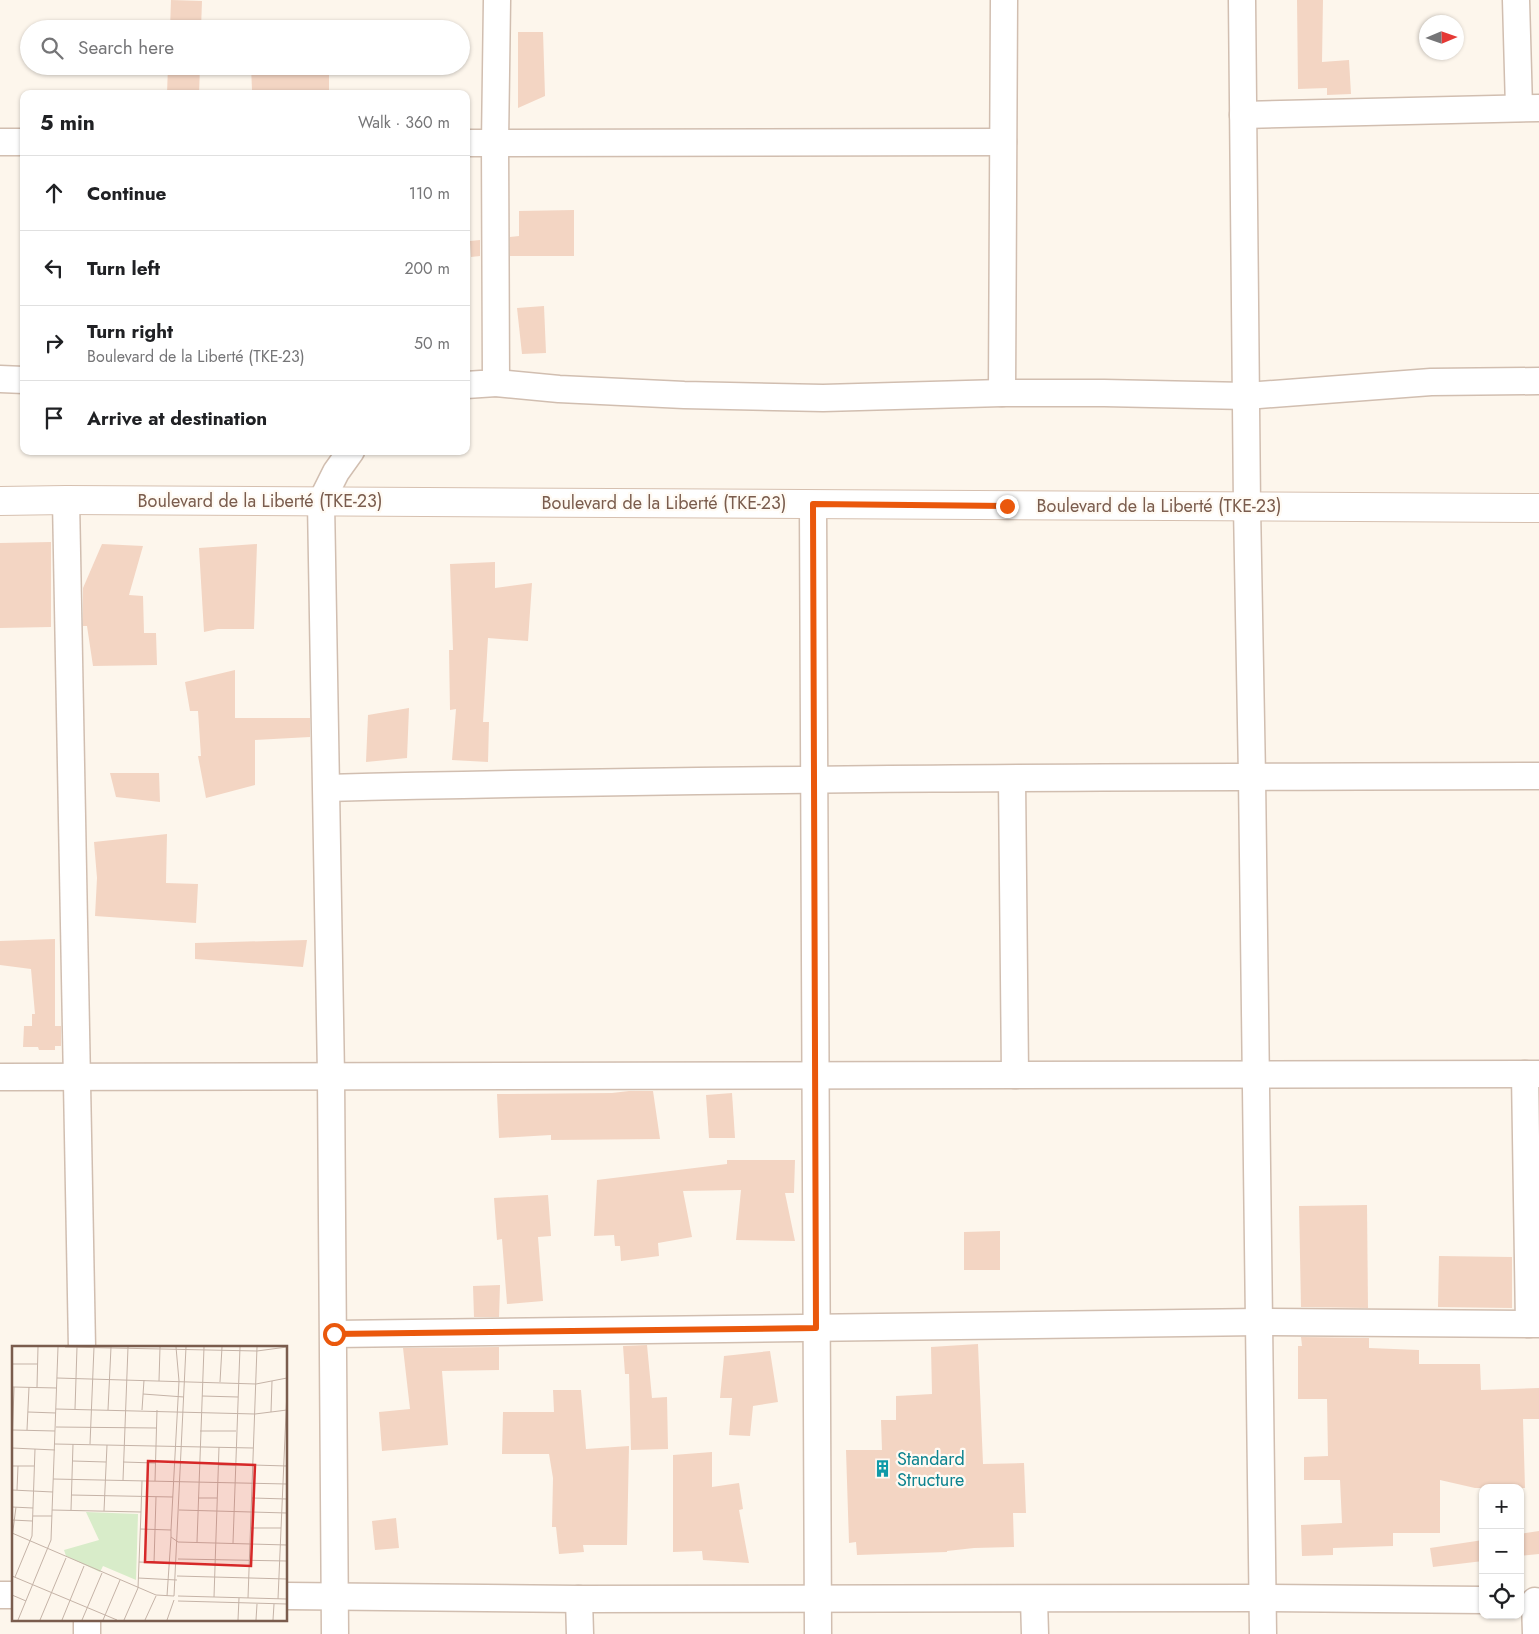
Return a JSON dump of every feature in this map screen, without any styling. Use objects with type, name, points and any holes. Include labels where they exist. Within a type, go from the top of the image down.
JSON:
[{"type":"street","points":[[496,382],[495,143],[497,0]]},
{"type":"street","points":[[1002,394],[1004,0]]},
{"type":"street","points":[[1242,0],[1247,506],[1264,1634]]},
{"type":"street","points":[[1244,115],[1529,108],[1516,0]]},
{"type":"street","points":[[0,142],[20,142]]},
{"type":"street","points":[[470,143],[1003,142]]},
{"type":"street","points":[[0,379],[20,380]]},
{"type":"street","points":[[470,385],[496,382],[559,389],[684,395],[833,398],[1104,393],[1246,396],[1432,382],[1539,381]]},
{"type":"street","points":[[335,1634],[331,1076],[321,502],[336,472],[348,455]]},
{"type":"street","points":[[66,500],[82,1346]]},
{"type":"street","name":"Boulevard de la Liberté (TKE-23)","points":[[0,501],[1539,508]]},
{"type":"street","points":[[813,504],[818,1634]]},
{"type":"street","points":[[327,788],[574,782],[1539,776]]},
{"type":"street","points":[[1012,779],[1014,1074]]},
{"type":"street","points":[[0,1077],[1532,1074],[1534,1324],[1259,1322],[334,1334]]},
{"type":"street","points":[[288,1596],[579,1599],[1263,1598],[1479,1600]]},
{"type":"street","points":[[579,1599],[580,1634]]},
{"type":"street","points":[[1034,1599],[1035,1634]]},
{"type":"street","points":[[1532,1601],[1536,1634]]},
{"type":"building","points":[[171,0],[202,1],[201,20],[170,20]]},
{"type":"building","points":[[1297,0],[1323,0],[1322,62],[1349,60],[1351,94],[1327,95],[1327,88],[1298,89]]},
{"type":"building","points":[[518,32],[543,32],[545,96],[518,108]]},
{"type":"building","points":[[168,75],[200,75],[199,90],[167,90]]},
{"type":"building","points":[[251,75],[329,75],[329,90],[252,90]]},
{"type":"building","points":[[574,210],[574,256],[510,256],[510,237],[519,236],[519,211]]},
{"type":"building","points":[[480,240],[480,256],[471,257],[470,241]]},
{"type":"building","points":[[544,306],[546,353],[522,354],[517,308]]},
{"type":"building","points":[[51,542],[51,627],[0,628],[0,543]]},
{"type":"building","points":[[102,544],[143,546],[129,595],[143,596],[144,633],[156,633],[157,665],[93,666],[87,626],[83,626],[83,588]]},
{"type":"building","points":[[257,544],[254,629],[218,629],[204,632],[199,548]]},
{"type":"building","points":[[495,562],[495,588],[532,583],[528,641],[488,638],[483,722],[489,722],[488,762],[452,760],[456,709],[450,710],[449,650],[453,650],[450,564]]},
{"type":"building","points":[[235,670],[235,718],[310,718],[310,737],[255,740],[255,785],[206,798],[198,756],[201,756],[198,711],[190,711],[185,682]]},
{"type":"building","points":[[409,708],[407,758],[366,762],[368,715]]},
{"type":"building","points":[[110,773],[159,773],[160,802],[116,797]]},
{"type":"building","points":[[167,834],[166,883],[198,884],[196,923],[95,916],[97,878],[94,842]]},
{"type":"building","points":[[55,939],[55,1026],[61,1026],[61,1046],[55,1046],[55,1050],[23,1047],[24,1026],[32,1026],[32,1014],[35,1014],[31,969],[0,965],[0,941]]},
{"type":"building","points":[[307,940],[303,967],[195,959],[195,943]]},
{"type":"building","points":[[653,1091],[660,1139],[551,1140],[551,1135],[499,1138],[497,1094],[612,1093]]},
{"type":"building","points":[[732,1093],[735,1138],[709,1138],[706,1095]]},
{"type":"building","points":[[727,1160],[795,1160],[794,1193],[785,1193],[795,1241],[736,1240],[741,1190],[683,1191],[692,1237],[658,1243],[659,1256],[621,1261],[620,1246],[615,1246],[614,1235],[594,1236],[597,1180],[727,1164]]},
{"type":"building","points":[[548,1195],[551,1236],[538,1237],[543,1301],[507,1304],[502,1239],[497,1240],[494,1198]]},
{"type":"building","points":[[1367,1205],[1368,1308],[1301,1307],[1299,1206]]},
{"type":"building","points":[[1000,1231],[1000,1270],[964,1270],[964,1232]]},
{"type":"building","points":[[1439,1256],[1512,1257],[1512,1308],[1438,1307]]},
{"type":"building","points":[[500,1285],[499,1317],[474,1317],[473,1286]]},
{"type":"building","points":[[1301,1337],[1369,1338],[1369,1348],[1419,1350],[1419,1364],[1480,1364],[1481,1390],[1539,1388],[1539,1419],[1523,1419],[1525,1488],[1524,1484],[1479,1484],[1479,1488],[1475,1488],[1440,1480],[1440,1533],[1393,1533],[1393,1546],[1333,1548],[1333,1555],[1302,1556],[1301,1525],[1342,1523],[1340,1480],[1304,1480],[1304,1457],[1328,1456],[1327,1399],[1298,1399],[1298,1346],[1302,1346]]},
{"type":"building","points":[[978,1344],[983,1464],[1024,1463],[1026,1513],[1013,1513],[1014,1547],[974,1548],[947,1552],[857,1555],[856,1542],[849,1543],[846,1450],[882,1450],[881,1420],[896,1420],[896,1396],[932,1394],[931,1347]]},
{"type":"building","points":[[647,1345],[652,1398],[667,1397],[668,1449],[631,1450],[629,1374],[625,1374],[623,1346]]},
{"type":"building","points":[[499,1347],[499,1370],[442,1371],[448,1445],[382,1451],[379,1412],[410,1409],[403,1348]]},
{"type":"building","points":[[770,1351],[778,1402],[753,1406],[750,1436],[729,1435],[732,1398],[720,1398],[724,1356]]},
{"type":"building","points":[[553,1390],[581,1390],[586,1449],[629,1446],[627,1545],[583,1545],[584,1552],[559,1554],[556,1527],[552,1527],[553,1478],[549,1454],[502,1454],[503,1412],[554,1412]]},
{"type":"building","points":[[712,1452],[712,1487],[739,1483],[743,1509],[739,1510],[749,1563],[703,1560],[702,1551],[673,1552],[673,1455]]},
{"type":"building","points":[[396,1518],[399,1548],[375,1550],[372,1521]]},
{"type":"building","points":[[1539,1531],[1539,1554],[1524,1556],[1524,1533]]},
{"type":"building","points":[[1479,1541],[1479,1561],[1433,1567],[1430,1548]]},
{"type":"place","name":"Standard Structure","points":[[883,1469]]},
{"type":"route","points":[[334,1334],[816,1328],[813,504],[1007,506]]}]
